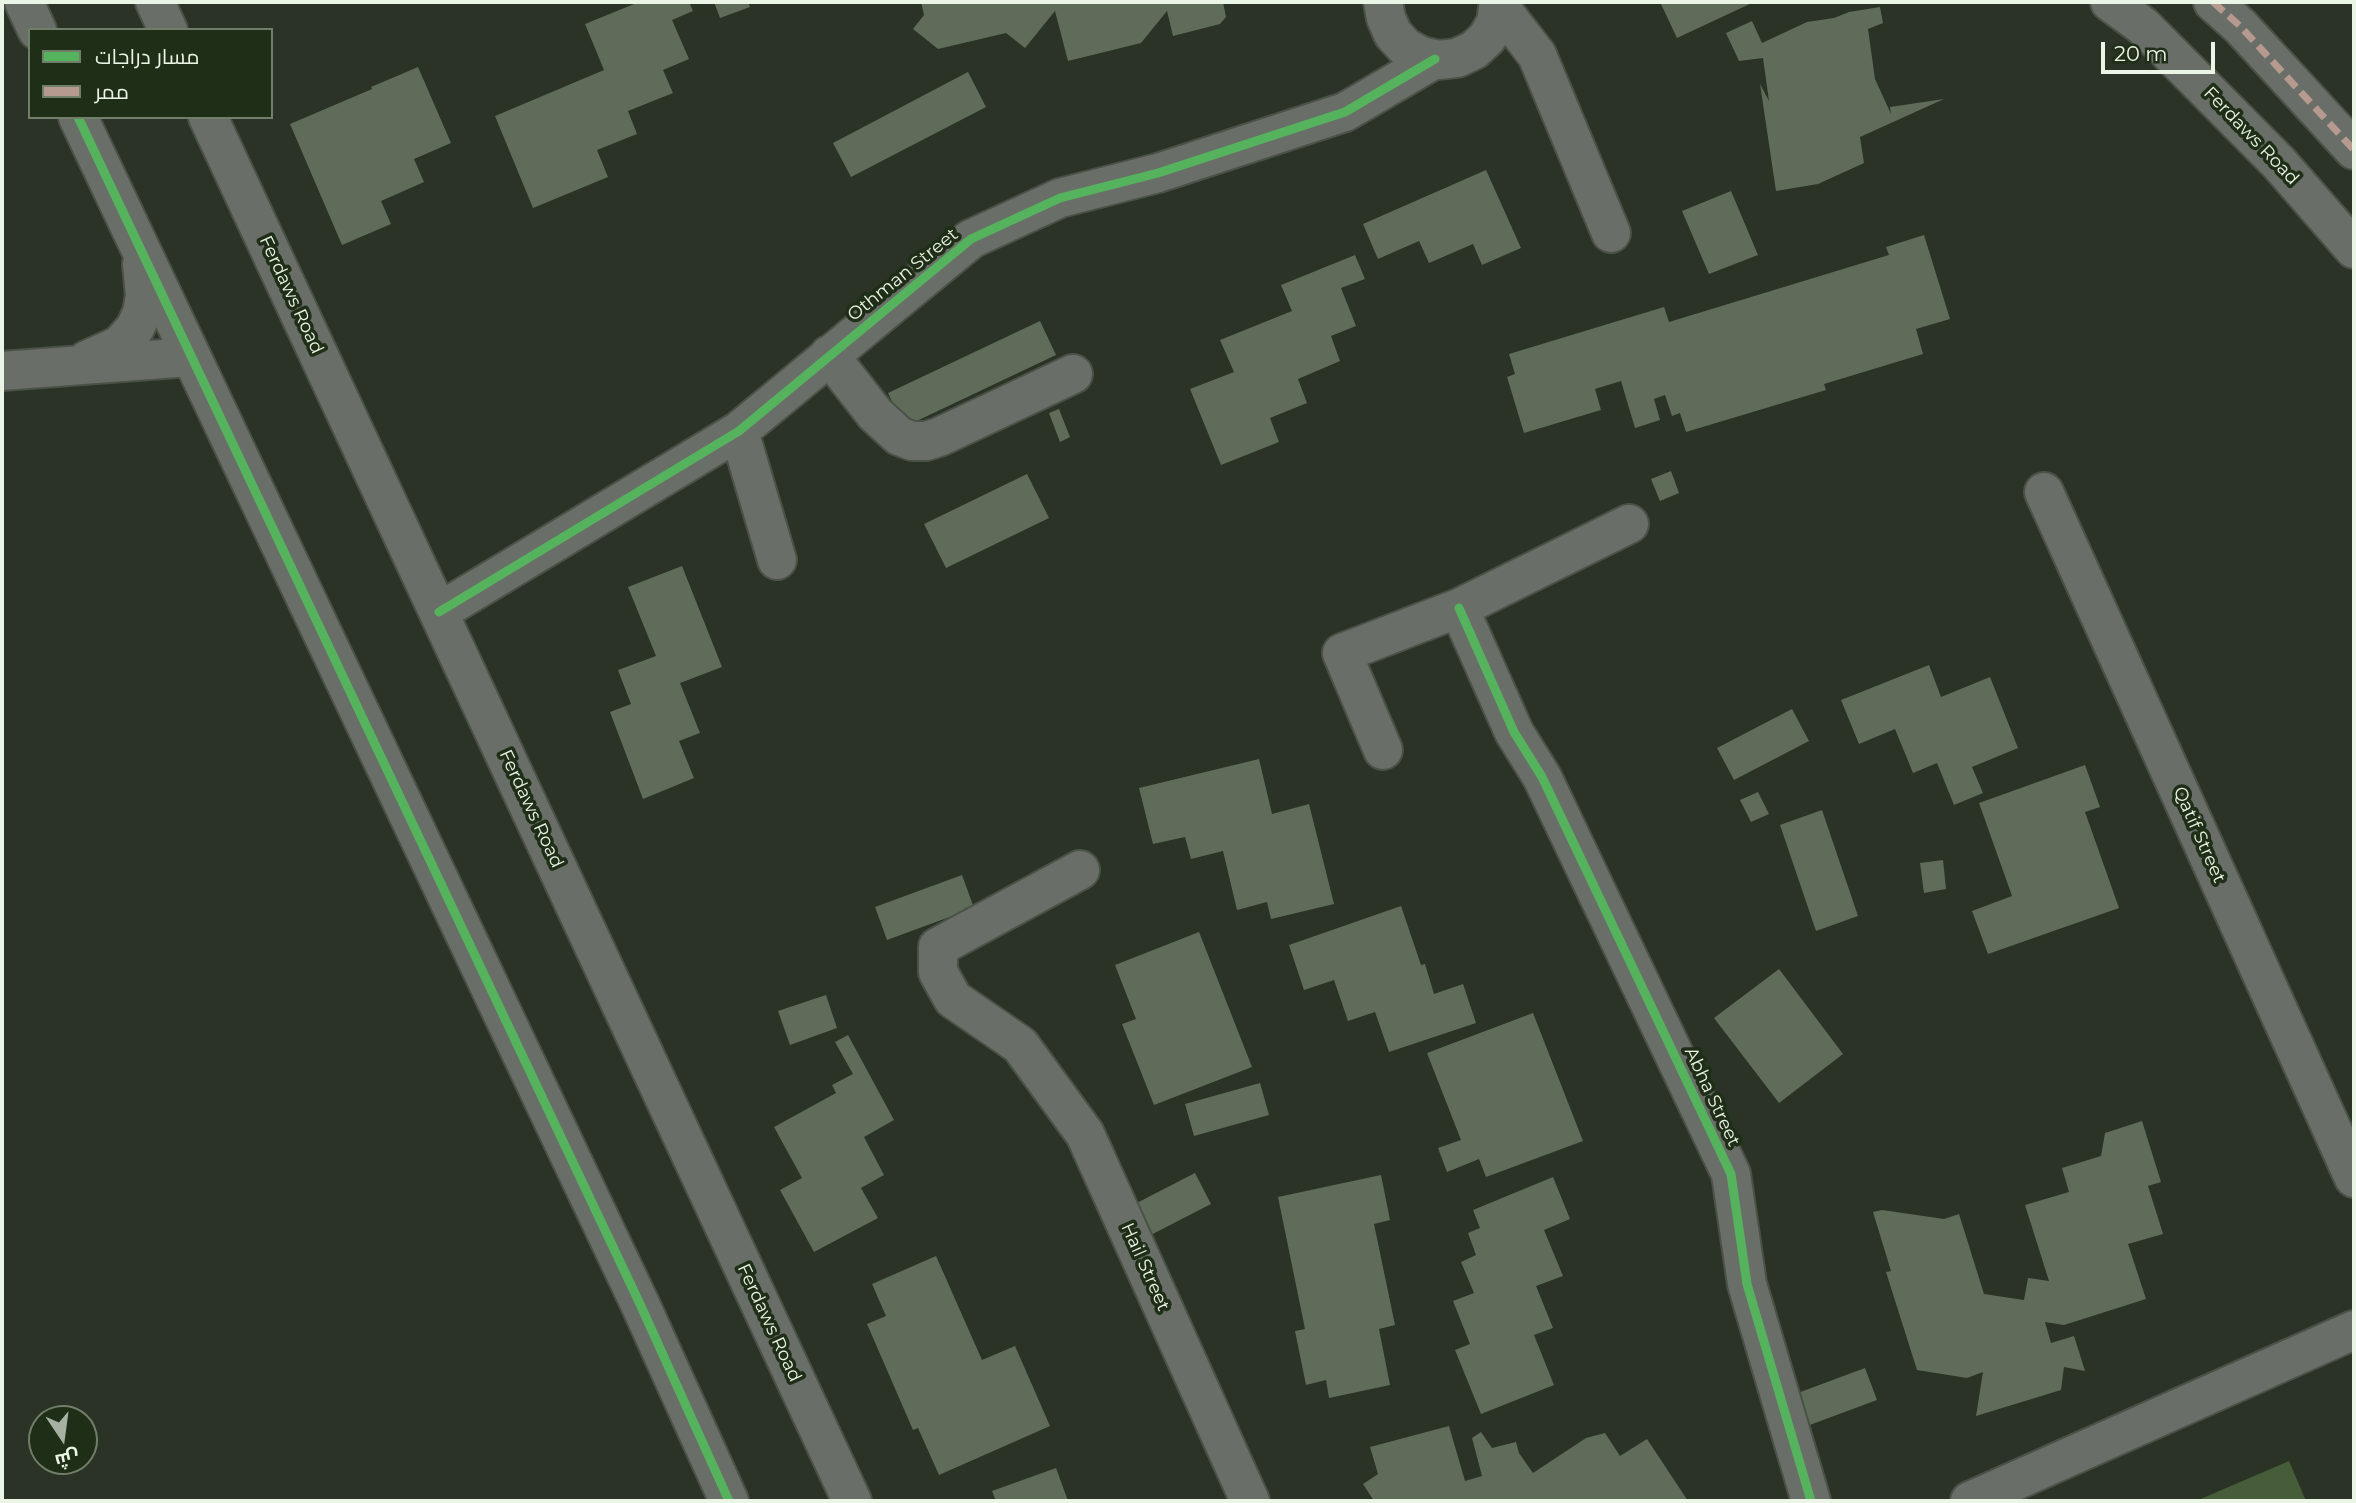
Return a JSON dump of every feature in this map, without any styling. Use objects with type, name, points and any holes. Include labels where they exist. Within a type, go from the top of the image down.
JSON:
[{"type":"street","points":[[24,2],[36,28]]},
{"type":"street","points":[[155,2],[167,28]]},
{"type":"street","points":[[1384,2],[1386,18],[1393,34],[1405,47],[1421,56],[1435,59],[1457,58],[1474,50],[1496,22],[1499,4]]},
{"type":"street","name":"Ferdaws Road","points":[[2110,2],[2153,14],[2354,249]]},
{"type":"street","points":[[2213,2],[2241,26],[2354,150]]},
{"type":"street","points":[[1499,4],[1538,55],[1611,233]]},
{"type":"street","name":"Othman Street","points":[[439,612],[739,431],[971,239],[1060,198],[1158,173],[1345,112],[1435,59]]},
{"type":"street","points":[[79,119],[640,1304],[729,1501]]},
{"type":"street","name":"Ferdaws Road","points":[[209,119],[852,1501]]},
{"type":"street","points":[[73,365],[103,355],[120,345],[135,328],[142,313],[145,296],[144,274],[137,245]]},
{"type":"street","points":[[829,355],[881,421],[899,436],[912,442],[939,436],[1073,374]]},
{"type":"street","points":[[2,371],[190,357]]},
{"type":"street","points":[[739,431],[777,560]]},
{"type":"street","name":"Qatif Street","points":[[2044,492],[2354,1178]]},
{"type":"street","points":[[1384,750],[1342,653],[1459,608],[1629,524]]},
{"type":"street","name":"Abha Street","points":[[1459,608],[1514,732],[1542,777],[1731,1174],[1747,1284],[1811,1501]]},
{"type":"street","name":"Hail Street","points":[[1080,870],[939,947],[938,972],[953,999],[1020,1045],[1085,1134],[1251,1501]]},
{"type":"street","points":[[1970,1501],[2354,1330]]},
{"type":"green space","points":[[2289,1461],[2306,1501],[2196,1501]]},
{"type":"building","points":[[639,2],[689,2],[693,11],[672,20],[689,59],[663,70],[673,93],[628,111],[637,134],[597,150],[608,177],[533,208],[495,116],[604,70],[585,24]]},
{"type":"building","points":[[714,2],[748,2],[750,7],[720,18]]},
{"type":"building","points":[[921,2],[1223,2],[1226,17],[1220,24],[1173,36],[1167,11],[1141,43],[1068,61],[1055,11],[1025,48],[1006,33],[938,49],[913,29],[924,15]]},
{"type":"building","points":[[1660,2],[1754,2],[1677,38]]},
{"type":"building","points":[[1880,7],[1883,23],[1868,29],[1875,79],[1891,114],[1890,107],[1944,99],[1860,137],[1864,163],[1818,184],[1776,191],[1760,84],[1769,101],[1763,58],[1739,61],[1726,33],[1752,21],[1762,43],[1807,22]]},
{"type":"building","points":[[418,67],[451,143],[414,159],[424,182],[381,201],[391,224],[342,245],[290,124]]},
{"type":"building","points":[[968,72],[986,107],[851,177],[833,143]]},
{"type":"building","points":[[1486,170],[1521,248],[1482,265],[1473,244],[1429,263],[1419,241],[1378,259],[1363,224]]},
{"type":"building","points":[[1731,191],[1758,255],[1709,274],[1682,211]]},
{"type":"building","points":[[1924,235],[1950,319],[1916,329],[1923,354],[1824,384],[1826,390],[1686,432],[1680,413],[1672,416],[1665,395],[1654,399],[1660,420],[1635,428],[1621,381],[1595,389],[1601,410],[1524,433],[1507,377],[1515,374],[1509,354],[1664,307],[1669,322],[1889,255],[1886,247]]},
{"type":"building","points":[[1355,255],[1365,279],[1341,288],[1356,326],[1331,336],[1340,361],[1298,379],[1307,403],[1270,418],[1279,442],[1221,465],[1190,389],[1234,372],[1220,340],[1292,311],[1281,285]]},
{"type":"building","points":[[1040,321],[1056,355],[904,427],[888,393]]},
{"type":"building","points":[[1059,409],[1070,437],[1060,442],[1049,413]]},
{"type":"building","points":[[1671,471],[1679,493],[1660,501],[1651,479]]},
{"type":"building","points":[[1027,474],[1049,518],[946,568],[924,524]]},
{"type":"building","points":[[682,566],[722,667],[680,683],[700,733],[679,741],[694,778],[643,799],[610,712],[631,704],[618,670],[656,656],[628,587]]},
{"type":"building","points":[[1929,665],[1941,697],[1990,677],[2018,748],[1972,767],[1983,793],[1954,805],[1937,763],[1913,773],[1895,729],[1859,744],[1841,700]]},
{"type":"building","points":[[1792,709],[1809,741],[1734,780],[1717,748]]},
{"type":"building","points":[[1259,759],[1272,814],[1309,804],[1334,904],[1271,919],[1267,902],[1237,910],[1223,851],[1191,859],[1185,837],[1153,844],[1139,788]]},
{"type":"building","points":[[2085,765],[2100,807],[2085,812],[2119,908],[1988,954],[1972,911],[2012,896],[1979,803]]},
{"type":"building","points":[[1758,792],[1769,814],[1751,822],[1740,800]]},
{"type":"building","points":[[1822,810],[1858,916],[1816,931],[1780,825]]},
{"type":"building","points":[[1943,860],[1946,889],[1924,893],[1920,863]]},
{"type":"building","points":[[962,875],[974,908],[887,940],[875,907]]},
{"type":"building","points":[[1401,906],[1421,965],[1425,964],[1434,994],[1463,984],[1476,1023],[1389,1052],[1375,1012],[1348,1021],[1334,980],[1304,990],[1289,945]]},
{"type":"building","points":[[1199,932],[1252,1067],[1154,1105],[1122,1024],[1136,1019],[1115,965]]},
{"type":"building","points":[[1779,969],[1843,1054],[1779,1103],[1714,1018]]},
{"type":"building","points":[[826,995],[837,1028],[790,1045],[778,1011]]},
{"type":"building","points":[[1533,1013],[1583,1141],[1486,1177],[1479,1159],[1447,1172],[1438,1148],[1461,1140],[1427,1053]]},
{"type":"building","points":[[848,1035],[894,1120],[864,1137],[884,1175],[861,1188],[878,1218],[814,1252],[780,1190],[802,1178],[774,1127],[836,1093],[832,1085],[853,1074],[835,1042]]},
{"type":"building","points":[[1260,1083],[1269,1115],[1194,1136],[1185,1104]]},
{"type":"building","points":[[2142,1121],[2161,1182],[2148,1186],[2163,1234],[2128,1244],[2146,1299],[2064,1325],[2045,1322],[2051,1343],[2074,1336],[2085,1371],[2064,1367],[2061,1390],[1976,1416],[1983,1372],[1967,1378],[1917,1370],[1886,1272],[1891,1271],[1873,1212],[1882,1210],[1944,1219],[1959,1214],[1984,1294],[2024,1300],[2028,1278],[2049,1281],[2025,1205],[2069,1192],[2062,1168],[2101,1156],[2105,1133]]},
{"type":"building","points":[[1195,1173],[1211,1204],[1143,1239],[1127,1208]]},
{"type":"building","points":[[1381,1175],[1390,1220],[1374,1224],[1395,1325],[1379,1329],[1390,1385],[1329,1398],[1326,1380],[1306,1385],[1295,1331],[1305,1329],[1278,1197]]},
{"type":"building","points":[[1553,1177],[1570,1219],[1544,1230],[1563,1276],[1536,1286],[1553,1328],[1534,1335],[1554,1385],[1481,1414],[1455,1350],[1470,1344],[1453,1301],[1474,1293],[1461,1262],[1476,1255],[1468,1233],[1480,1228],[1473,1210]]},
{"type":"building","points":[[936,1256],[982,1360],[1015,1346],[1050,1426],[939,1475],[918,1428],[913,1430],[867,1324],[886,1316],[872,1284]]},
{"type":"building","points":[[1865,1368],[1877,1400],[1807,1426],[1795,1394]]},
{"type":"building","points":[[1449,1426],[1465,1481],[1482,1476],[1472,1438],[1481,1432],[1492,1448],[1516,1442],[1519,1453],[1533,1473],[1586,1438],[1605,1433],[1620,1456],[1647,1439],[1688,1501],[1374,1501],[1363,1484],[1378,1474],[1370,1447]]},
{"type":"building","points":[[1056,1468],[1068,1501],[996,1501],[992,1491]]},
{"type":"marked path","points":[[2213,2],[2240,26],[2354,150]]},
{"type":"cycle path","points":[[439,612],[739,431],[971,239],[1060,198],[1158,173],[1345,112],[1435,59]]},
{"type":"cycle path","points":[[79,119],[640,1304],[729,1501]]},
{"type":"cycle path","points":[[1459,608],[1514,732],[1542,777],[1731,1174],[1747,1284],[1811,1501]]}]
